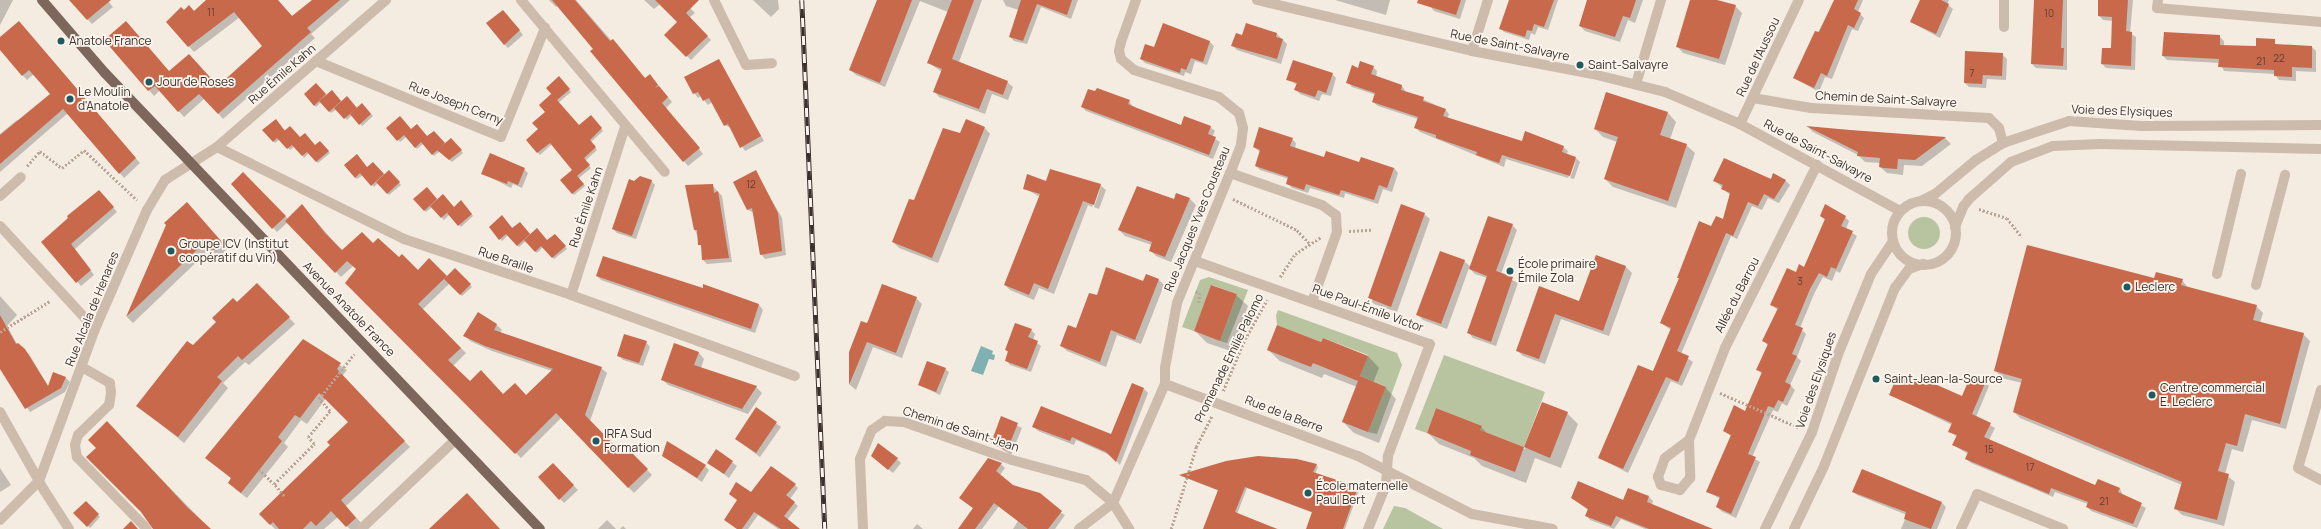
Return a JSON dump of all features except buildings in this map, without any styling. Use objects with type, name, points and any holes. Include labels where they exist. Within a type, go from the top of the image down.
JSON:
[{"type":"main road","name":"Avenue Anatole France","points":[[42,0],[105,72],[540,529]]},
{"type":"street","name":"Rue Émile Kahn","points":[[192,164],[217,147],[386,0]]},
{"type":"street","points":[[521,0],[625,127],[665,172]]},
{"type":"street","points":[[714,0],[746,65],[772,63]]},
{"type":"street","name":"Rue Jacques Yves Cousteau","points":[[1136,0],[1121,42],[1119,51],[1121,59],[1134,70],[1219,97],[1230,104],[1239,113],[1243,128],[1241,145],[1223,193],[1177,303],[1165,368],[1166,384]]},
{"type":"street","name":"Rue de Saint-Salvayre","points":[[1257,0],[1472,51],[1636,84],[1665,92],[1740,124],[1900,211]]},
{"type":"street","points":[[1472,51],[1488,0]]},
{"type":"street","points":[[1636,84],[1662,0]]},
{"type":"street","name":"Rue de l'Aussou","points":[[1740,124],[1799,0]]},
{"type":"street","points":[[2004,0],[2004,27]]},
{"type":"street","points":[[2158,0],[2157,8],[2321,22]]},
{"type":"street","name":"Rue Joseph Cerny","points":[[316,61],[501,137],[545,28]]},
{"type":"street","name":"Chemin de Saint-Salvayre","points":[[1753,98],[1811,108],[1989,118],[1999,128],[2003,143]]},
{"type":"street","name":"Voie des Elysiques","points":[[1921,201],[1936,194],[1976,160],[2003,143],[2069,121],[2141,126],[2321,125]]},
{"type":"street","name":"Rue Émile Kahn","points":[[571,294],[625,127]]},
{"type":"street","points":[[1794,529],[1824,466],[1895,288],[1909,269],[1941,260],[1948,254],[1955,238],[1955,227],[1963,208],[1969,199],[2011,162],[2052,146],[2100,144],[2321,149]]},
{"type":"street","name":"Rue Braille","points":[[217,147],[404,239],[571,294],[795,376]]},
{"type":"street","name":"Rue Alcala de Henares","points":[[39,481],[95,329],[147,210],[165,180],[192,164]]},
{"type":"street","name":"Allée du Barrou","points":[[1688,440],[1665,458],[1658,477],[1661,485],[1680,490],[1690,478],[1688,440],[1708,388],[1725,348],[1817,165]]},
{"type":"street","points":[[1230,173],[1322,205],[1336,215],[1337,232],[1312,302]]},
{"type":"street","points":[[2217,274],[2241,174]]},
{"type":"street","points":[[2256,285],[2285,175]]},
{"type":"street","points":[[0,196],[21,177]]},
{"type":"street","points":[[1923,264],[1905,258],[1893,241],[1892,230],[1900,211],[1921,201],[1938,204],[1947,210],[1955,227]]},
{"type":"street","points":[[0,226],[95,329]]},
{"type":"street","name":"Voie des Elysiques","points":[[1766,529],[1812,432],[1839,352],[1871,274],[1893,241]]},
{"type":"street","name":"Rue Paul-Émile Victor","points":[[1195,261],[1430,344],[1388,456],[1386,469]]},
{"type":"street","points":[[82,367],[110,384],[111,393],[109,405],[78,435],[75,445],[77,457],[147,529]]},
{"type":"street","points":[[1079,529],[1112,503],[1166,384]]},
{"type":"street","name":"Rue de la Berre","points":[[1166,384],[1218,402],[1358,456],[1472,514],[1553,529]]},
{"type":"street","points":[[2321,390],[2298,468],[2321,480]]},
{"type":"street","points":[[0,412],[39,481],[69,529]]},
{"type":"street","name":"Chemin de Saint-Jean","points":[[863,529],[860,459],[865,442],[872,430],[885,421],[904,422],[1012,460],[1086,480],[1112,503],[1129,529]]},
{"type":"street","points":[[361,529],[455,440]]},
{"type":"street","points":[[1368,529],[1386,485],[1386,469]]},
{"type":"street","points":[[0,520],[39,481]]},
{"type":"street","points":[[1961,529],[1977,494],[2063,529]]},
{"type":"path","points":[[21,177],[40,151],[62,168],[84,150],[147,210]]},
{"type":"path","points":[[1223,193],[1297,230],[1309,243]]},
{"type":"path","name":"Promenade Emilie Palomo","points":[[1171,529],[1196,447],[1218,402],[1245,339],[1273,289],[1295,254],[1316,238],[1337,232],[1371,230]]},
{"type":"path","points":[[0,332],[63,293]]},
{"type":"path","points":[[274,484],[314,444],[308,437],[330,411],[319,399],[363,343]]},
{"type":"path","points":[[1708,388],[1812,432]]},
{"type":"path","points":[[259,469],[284,496]]},
{"type":"green space","points":[[1921,217],[1927,217],[1936,221],[1940,233],[1936,245],[1927,249],[1921,249],[1912,245],[1908,236],[1908,230],[1912,221]]},
{"type":"green space","points":[[1209,277],[1248,290],[1227,343],[1220,341],[1237,294],[1212,285],[1194,331],[1182,327],[1200,280]]},
{"type":"green space","points":[[1278,310],[1397,353],[1402,365],[1377,434],[1368,432],[1386,387],[1360,376],[1368,355],[1323,338],[1321,342],[1277,325],[1276,315]]},
{"type":"green space","points":[[1444,355],[1545,392],[1524,447],[1480,430],[1481,426],[1436,408],[1427,433],[1415,429]]},
{"type":"green space","points":[[1394,506],[1405,508],[1443,529],[1383,529]]},
{"type":"water","points":[[981,346],[993,351],[992,354],[995,355],[994,360],[989,359],[983,375],[971,371]]},
{"type":"railway","points":[[802,0],[825,529]]},
{"type":"place","name":"Anatole France","points":[[61,41]]},
{"type":"place","name":"Saint-Salvayre","points":[[1580,65]]},
{"type":"place","name":"Jour de Roses","points":[[149,82]]},
{"type":"place","name":"Le Moulin d'Anatole","points":[[70,99]]},
{"type":"place","name":"Groupe ICV (Institut coopératif du Vin)","points":[[171,251]]},
{"type":"place","name":"École primaire Émile Zola","points":[[1510,271]]},
{"type":"place","name":"Leclerc","points":[[2127,287]]},
{"type":"place","name":"Saint-Jean-la-Source","points":[[1876,379]]},
{"type":"place","name":"Centre commercial E. Leclerc","points":[[2152,395]]},
{"type":"place","name":"IRFA Sud Formation","points":[[596,441]]},
{"type":"place","name":"École maternelle Paul Bert","points":[[1308,493]]}]
